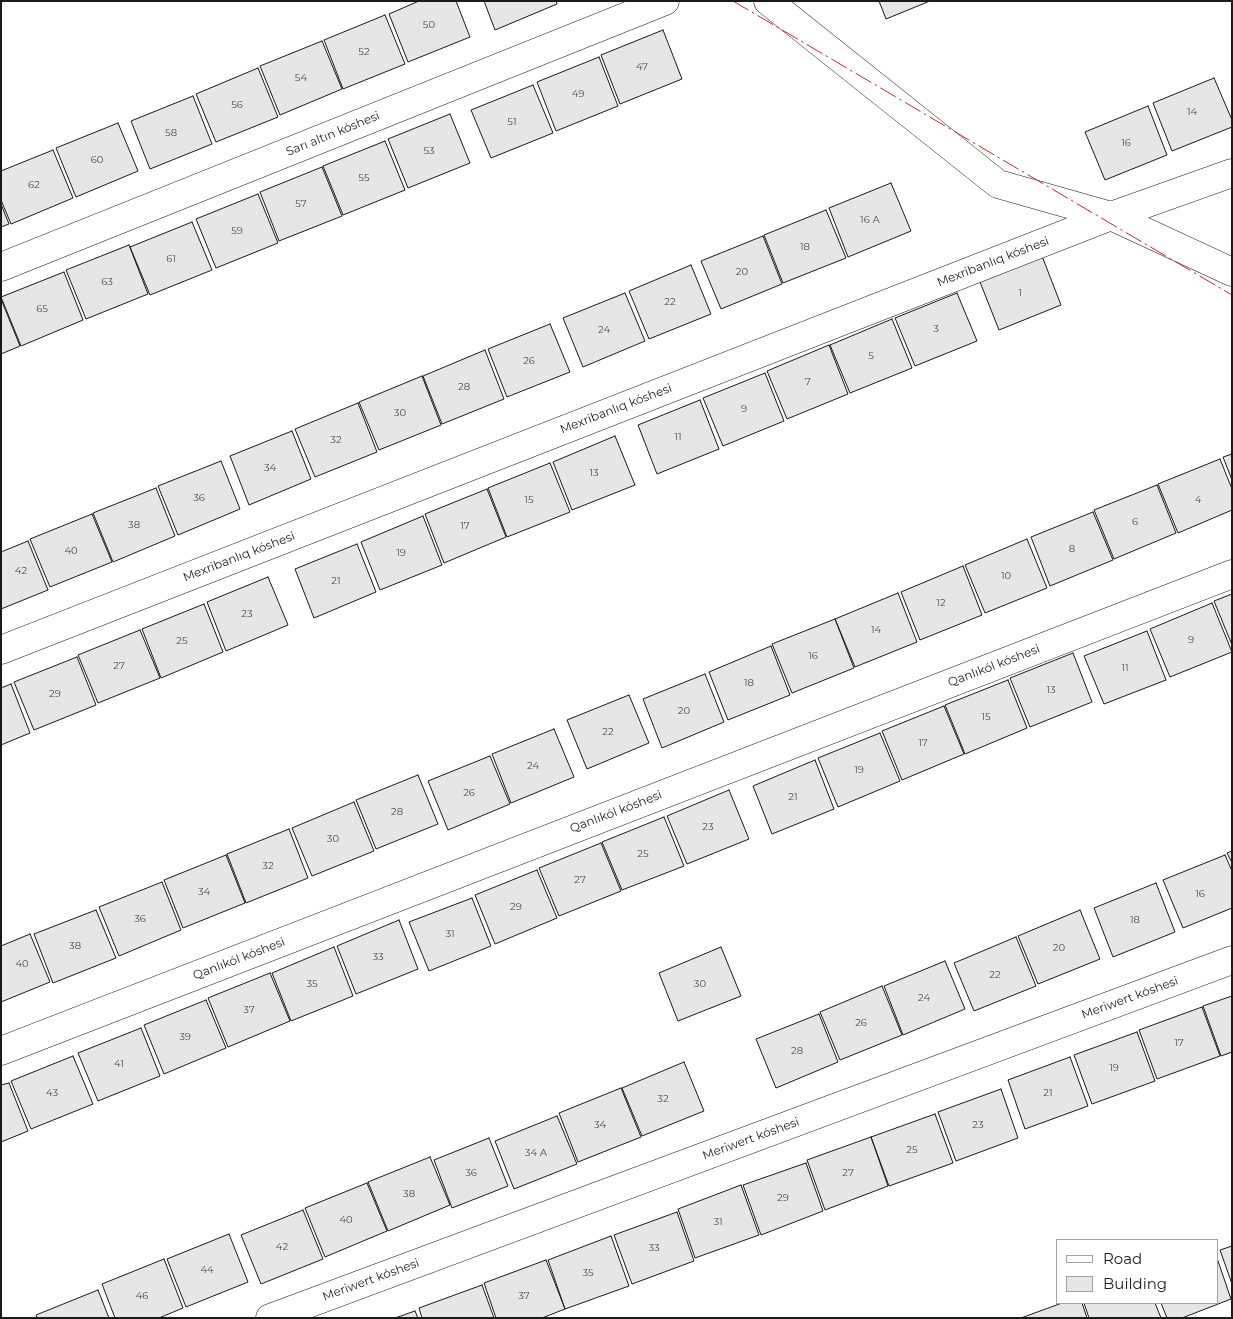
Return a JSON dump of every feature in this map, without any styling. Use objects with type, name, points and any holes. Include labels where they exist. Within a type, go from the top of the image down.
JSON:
[{"type":"street","name":"Sarı altın kóshesi","points":[[1,267],[665,1]]},
{"type":"street","points":[[768,1],[998,184],[1111,216],[1232,272]]},
{"type":"street","name":"Mexribanlıq kóshesi","points":[[1,650],[1111,216],[1232,173]]},
{"type":"street","name":"Qanlıkól kóshesi","points":[[1,1051],[1232,574]]},
{"type":"street","name":"Meriwert kóshesi","points":[[270,1318],[1232,960]]},
{"type":"building","points":[[419,1],[456,1],[470,37],[408,62],[389,14]]},
{"type":"building","points":[[484,1],[556,1],[557,4],[495,30]]},
{"type":"building","points":[[879,1],[930,1],[886,19]]},
{"type":"building","points":[[385,15],[405,64],[343,89],[324,40]]},
{"type":"building","points":[[663,30],[682,79],[620,104],[601,55]]},
{"type":"building","points":[[322,41],[342,89],[280,115],[260,66]]},
{"type":"building","points":[[599,57],[618,106],[556,131],[537,82]]},
{"type":"building","points":[[258,68],[278,117],[216,142],[196,94]]},
{"type":"building","points":[[1214,78],[1232,120],[1232,127],[1172,151],[1153,103]]},
{"type":"building","points":[[533,85],[553,133],[491,158],[471,110]]},
{"type":"building","points":[[193,96],[212,144],[150,169],[131,121]]},
{"type":"building","points":[[1148,106],[1167,155],[1105,180],[1085,132]]},
{"type":"building","points":[[450,114],[470,163],[408,188],[388,139]]},
{"type":"building","points":[[118,123],[138,171],[76,197],[56,148]]},
{"type":"building","points":[[385,141],[405,190],[343,215],[323,166]]},
{"type":"building","points":[[53,150],[73,198],[11,224],[1,200],[1,171]]},
{"type":"building","points":[[322,167],[342,216],[279,241],[260,192]]},
{"type":"building","points":[[891,183],[911,231],[848,257],[829,208]]},
{"type":"building","points":[[258,194],[278,243],[216,268],[196,219]]},
{"type":"building","points":[[1,204],[9,224],[1,227]]},
{"type":"building","points":[[826,210],[846,258],[783,283],[764,235]]},
{"type":"building","points":[[192,222],[212,270],[150,295],[130,247]]},
{"type":"building","points":[[763,236],[782,284],[721,309],[701,261]]},
{"type":"building","points":[[129,245],[148,294],[86,319],[66,270]]},
{"type":"building","points":[[1042,256],[1061,305],[999,330],[980,282]]},
{"type":"building","points":[[691,265],[711,314],[649,339],[629,291]]},
{"type":"building","points":[[64,272],[83,320],[21,346],[1,297]]},
{"type":"building","points":[[625,293],[645,341],[583,367],[563,318]]},
{"type":"building","points":[[957,293],[977,341],[915,366],[895,318]]},
{"type":"building","points":[[1,299],[20,346],[1,354]]},
{"type":"building","points":[[892,319],[912,368],[850,393],[830,345]]},
{"type":"building","points":[[550,324],[570,372],[507,397],[488,349]]},
{"type":"building","points":[[829,345],[848,394],[787,419],[767,371]]},
{"type":"building","points":[[485,350],[504,399],[442,424],[423,376]]},
{"type":"building","points":[[765,373],[784,421],[723,446],[703,398]]},
{"type":"building","points":[[422,376],[441,425],[379,450],[359,402]]},
{"type":"building","points":[[700,400],[719,449],[657,474],[638,425]]},
{"type":"building","points":[[358,403],[377,452],[315,477],[295,429]]},
{"type":"building","points":[[292,431],[311,479],[249,505],[230,456]]},
{"type":"building","points":[[615,436],[635,485],[572,510],[553,462]]},
{"type":"building","points":[[1232,454],[1232,480],[1223,457]]},
{"type":"building","points":[[1220,459],[1232,489],[1232,510],[1178,533],[1158,484]]},
{"type":"building","points":[[221,461],[240,509],[178,535],[158,486]]},
{"type":"building","points":[[550,463],[570,512],[507,537],[488,488]]},
{"type":"building","points":[[1157,485],[1176,533],[1114,559],[1094,510]]},
{"type":"building","points":[[156,488],[175,536],[113,562],[93,513]]},
{"type":"building","points":[[487,489],[506,537],[444,563],[425,514]]},
{"type":"building","points":[[1093,512],[1113,560],[1050,586],[1031,537]]},
{"type":"building","points":[[92,514],[112,562],[50,587],[30,539]]},
{"type":"building","points":[[423,516],[442,565],[380,590],[361,542]]},
{"type":"building","points":[[1027,539],[1047,588],[985,613],[965,565]]},
{"type":"building","points":[[28,541],[48,590],[1,609],[1,552]]},
{"type":"building","points":[[357,544],[376,592],[314,618],[295,569]]},
{"type":"building","points":[[963,566],[982,615],[920,640],[901,592]]},
{"type":"building","points":[[268,577],[288,625],[226,651],[207,602]]},
{"type":"building","points":[[898,593],[917,642],[855,667],[835,619]]},
{"type":"building","points":[[1232,594],[1232,645],[1214,601]]},
{"type":"building","points":[[1212,603],[1232,652],[1170,677],[1150,629]]},
{"type":"building","points":[[204,604],[223,652],[161,678],[142,629]]},
{"type":"building","points":[[835,619],[854,668],[792,693],[772,644]]},
{"type":"building","points":[[140,630],[160,678],[98,703],[78,655]]},
{"type":"building","points":[[1147,631],[1166,680],[1104,704],[1084,656]]},
{"type":"building","points":[[771,646],[790,695],[728,720],[709,672]]},
{"type":"building","points":[[1073,653],[1092,702],[1030,727],[1010,678]]},
{"type":"building","points":[[77,657],[96,705],[34,730],[14,682]]},
{"type":"building","points":[[705,674],[724,722],[662,748],[643,699]]},
{"type":"building","points":[[1008,680],[1027,728],[965,754],[945,705]]},
{"type":"building","points":[[11,684],[30,733],[1,745],[1,688]]},
{"type":"building","points":[[629,695],[649,743],[587,769],[567,720]]},
{"type":"building","points":[[944,706],[964,754],[902,780],[882,731]]},
{"type":"building","points":[[554,729],[574,777],[511,803],[492,754]]},
{"type":"building","points":[[880,733],[900,781],[838,807],[818,758]]},
{"type":"building","points":[[490,756],[510,804],[448,830],[428,781]]},
{"type":"building","points":[[815,760],[834,809],[772,834],[753,786]]},
{"type":"building","points":[[418,775],[438,824],[376,849],[356,800]]},
{"type":"building","points":[[729,790],[749,839],[687,864],[667,816]]},
{"type":"building","points":[[354,802],[374,851],[312,876],[292,828]]},
{"type":"building","points":[[664,817],[684,866],[622,890],[602,842]]},
{"type":"building","points":[[289,829],[308,878],[246,903],[227,854]]},
{"type":"building","points":[[601,843],[621,891],[559,916],[539,868]]},
{"type":"building","points":[[1232,851],[1232,863],[1227,853]]},
{"type":"building","points":[[226,855],[245,903],[183,928],[164,880]]},
{"type":"building","points":[[1225,855],[1232,871],[1232,908],[1183,928],[1163,880]]},
{"type":"building","points":[[537,870],[557,918],[495,944],[475,895]]},
{"type":"building","points":[[162,882],[181,930],[119,956],[99,907]]},
{"type":"building","points":[[1156,883],[1175,932],[1113,957],[1094,908]]},
{"type":"building","points":[[472,898],[491,946],[429,971],[409,922]]},
{"type":"building","points":[[96,910],[116,958],[53,983],[34,934]]},
{"type":"building","points":[[1080,910],[1100,959],[1038,984],[1018,936]]},
{"type":"building","points":[[399,920],[418,969],[356,994],[337,946]]},
{"type":"building","points":[[30,934],[50,982],[1,1002],[1,946]]},
{"type":"building","points":[[1016,937],[1036,986],[974,1011],[954,963]]},
{"type":"building","points":[[334,947],[353,996],[291,1021],[272,973]]},
{"type":"building","points":[[721,947],[741,996],[678,1021],[659,973]]},
{"type":"building","points":[[945,961],[965,1009],[903,1035],[884,986]]},
{"type":"building","points":[[270,973],[290,1021],[228,1047],[208,998]]},
{"type":"building","points":[[882,986],[902,1035],[840,1060],[820,1012]]},
{"type":"building","points":[[1232,996],[1232,1052],[1221,1056],[1203,1006]]},
{"type":"building","points":[[206,1000],[226,1048],[164,1074],[144,1025]]},
{"type":"building","points":[[1202,1007],[1220,1056],[1157,1079],[1139,1030]]},
{"type":"building","points":[[819,1014],[838,1062],[776,1088],[756,1039]]},
{"type":"building","points":[[141,1028],[160,1076],[98,1101],[78,1053]]},
{"type":"building","points":[[1137,1032],[1155,1081],[1092,1104],[1074,1055]]},
{"type":"building","points":[[73,1056],[93,1104],[31,1129],[11,1081]]},
{"type":"building","points":[[1070,1057],[1088,1106],[1025,1129],[1008,1080]]},
{"type":"building","points":[[684,1062],[704,1111],[642,1136],[622,1088]]},
{"type":"building","points":[[9,1083],[28,1131],[1,1142],[1,1085]]},
{"type":"building","points":[[621,1088],[641,1137],[578,1162],[559,1113]]},
{"type":"building","points":[[1001,1089],[1018,1138],[956,1161],[938,1112]]},
{"type":"building","points":[[935,1114],[953,1163],[889,1186],[871,1137]]},
{"type":"building","points":[[557,1116],[577,1164],[514,1189],[495,1141]]},
{"type":"building","points":[[871,1137],[888,1186],[825,1210],[807,1160]]},
{"type":"building","points":[[489,1138],[508,1186],[452,1208],[434,1160]]},
{"type":"building","points":[[430,1157],[450,1205],[388,1231],[368,1182]]},
{"type":"building","points":[[806,1163],[823,1211],[761,1235],[743,1185]]},
{"type":"building","points":[[367,1183],[387,1231],[325,1257],[305,1208]]},
{"type":"building","points":[[741,1185],[759,1235],[695,1258],[678,1209]]},
{"type":"building","points":[[303,1210],[323,1259],[261,1284],[241,1235]]},
{"type":"building","points":[[677,1212],[694,1261],[632,1284],[614,1235]]},
{"type":"building","points":[[229,1234],[248,1282],[186,1307],[167,1259]]},
{"type":"building","points":[[611,1236],[629,1286],[565,1309],[548,1260]]},
{"type":"building","points":[[1232,1246],[1232,1284],[1220,1250]]},
{"type":"building","points":[[164,1259],[183,1308],[159,1318],[115,1318],[102,1284]]},
{"type":"building","points":[[546,1260],[565,1309],[542,1318],[496,1318],[484,1283]]},
{"type":"building","points":[[1218,1261],[1231,1299],[1182,1318],[1167,1318],[1161,1304],[1218,1304]]},
{"type":"building","points":[[482,1285],[494,1318],[422,1318],[419,1308]]},
{"type":"building","points":[[98,1290],[109,1318],[37,1318],[36,1315]]},
{"type":"building","points":[[1059,1304],[1082,1304],[1087,1318],[1021,1318]]},
{"type":"building","points":[[1084,1304],[1155,1304],[1161,1318],[1089,1318]]},
{"type":"building","points":[[415,1311],[418,1318],[395,1318]]},
{"type":"power","points":[[733,1],[1232,295]]}]
